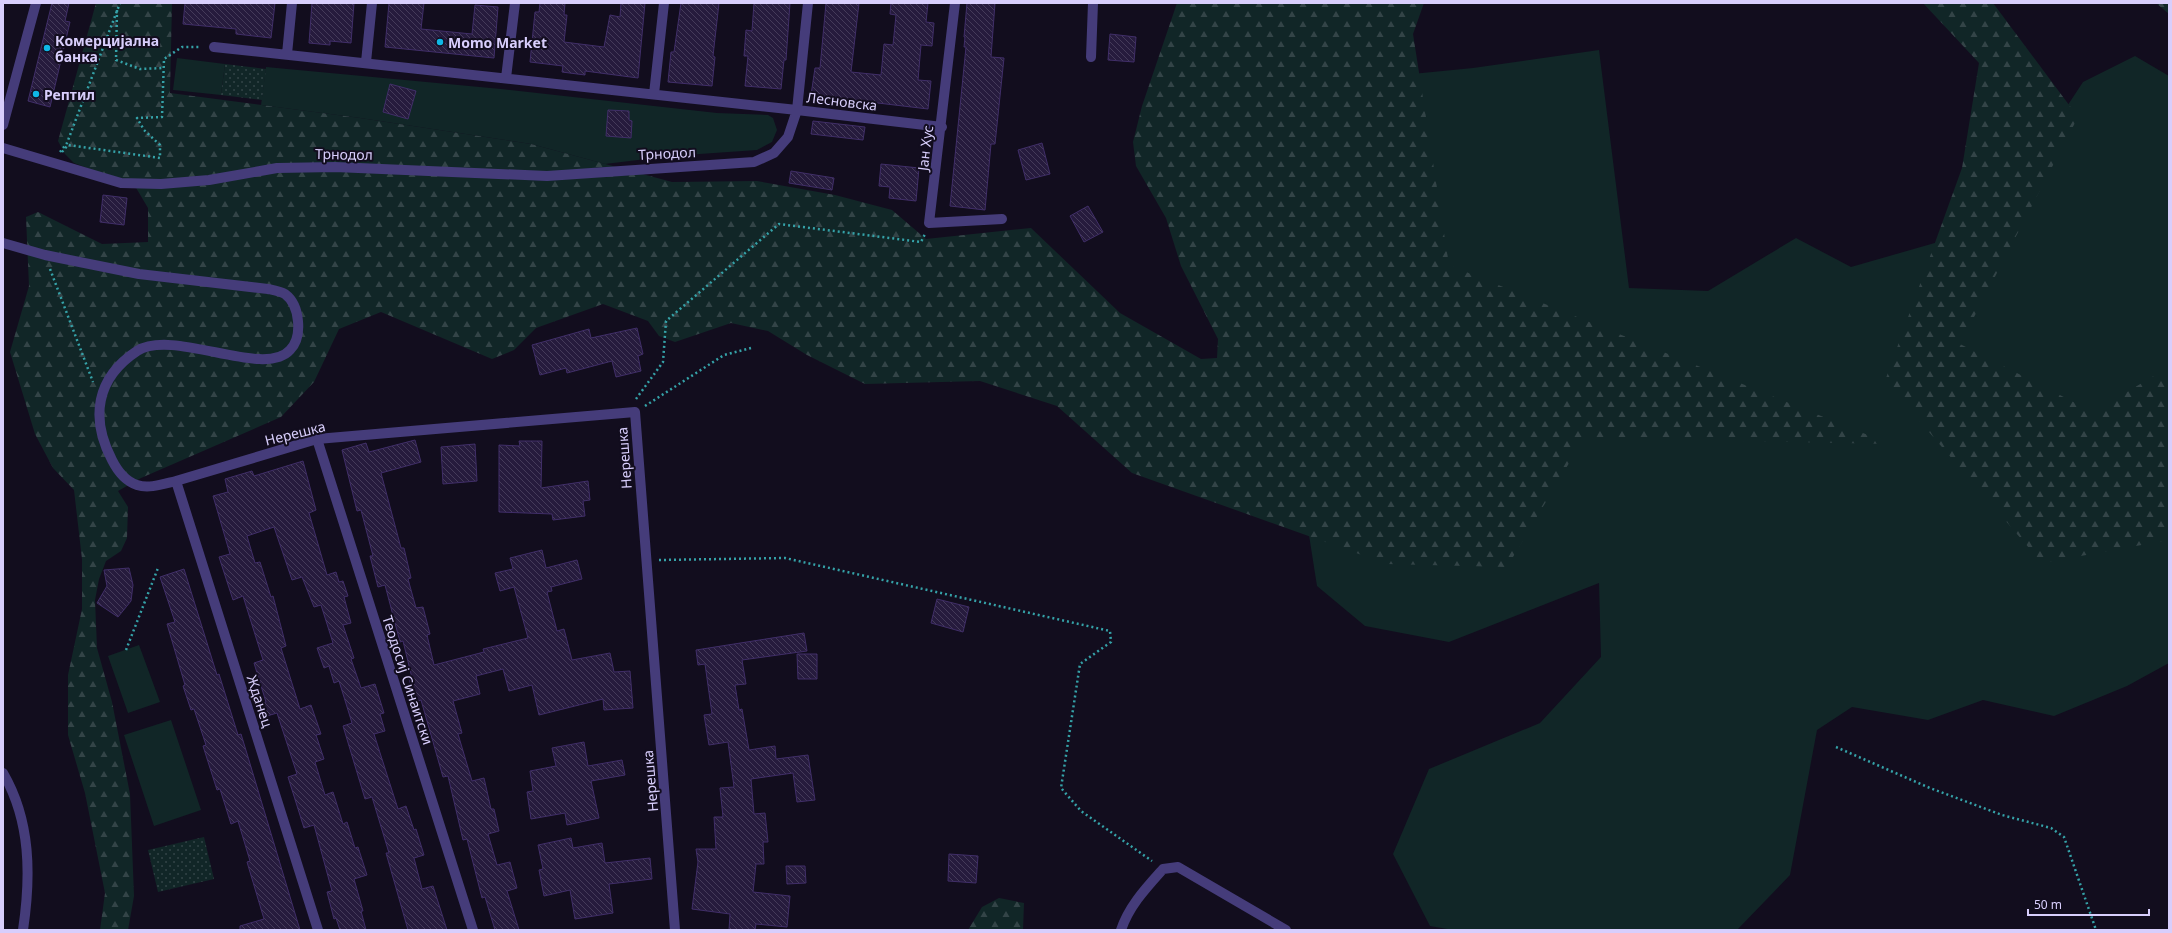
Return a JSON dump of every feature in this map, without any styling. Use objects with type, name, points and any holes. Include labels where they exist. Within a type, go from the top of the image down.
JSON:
[{"type":"street","points":[[3,125],[36,3]]},
{"type":"street","points":[[287,54],[292,3]]},
{"type":"street","points":[[366,62],[372,3]]},
{"type":"street","points":[[506,78],[515,3]]},
{"type":"street","points":[[654,94],[664,3]]},
{"type":"street","name":"Лесновска","points":[[808,3],[797,110],[942,127]]},
{"type":"street","name":"Јан Хус","points":[[929,223],[942,127],[955,3]]},
{"type":"street","points":[[1091,57],[1093,3]]},
{"type":"street","points":[[214,46],[797,110]]},
{"type":"street","name":"Трнодол","points":[[3,148],[121,183],[161,184],[209,180],[277,168],[335,166],[547,176],[601,171],[754,162],[774,153],[788,137],[797,110]]},
{"type":"street","points":[[929,223],[1002,220]]},
{"type":"street","name":"Нерешка","points":[[3,243],[45,255],[140,274],[273,290],[286,295],[295,308],[298,320],[296,338],[290,350],[284,354],[262,358],[165,344],[146,346],[126,359],[115,371],[107,381],[100,400],[99,421],[103,440],[115,465],[124,477],[134,484],[144,486],[176,481],[316,439],[631,412],[645,560],[675,930]]},
{"type":"street","name":"Теодосиј Синаитски","points":[[316,439],[473,930]]},
{"type":"street","name":"Жданец","points":[[176,481],[318,930]]},
{"type":"street","points":[[3,773],[18,804],[24,825],[29,869],[23,930]]},
{"type":"street","points":[[1121,930],[1126,914],[1143,890],[1163,869],[1178,867],[1286,930]]},
{"type":"path","points":[[51,163],[67,142],[117,7],[120,3]]},
{"type":"path","points":[[117,7],[116,60],[140,69],[164,68]]},
{"type":"path","points":[[51,163],[68,145],[160,158],[160,144],[144,130],[137,118],[162,117],[164,59],[182,48],[214,46]]},
{"type":"path","points":[[631,412],[663,362],[666,321],[779,224],[921,242],[929,223]]},
{"type":"path","points":[[45,255],[100,400]]},
{"type":"path","points":[[631,412],[724,355],[751,348]]},
{"type":"path","points":[[645,560],[785,558],[1110,631],[1111,642],[1080,664],[1061,788],[1081,811],[1163,869]]},
{"type":"path","points":[[126,650],[158,568]]},
{"type":"path","points":[[1836,747],[1937,790],[2002,815],[2051,828],[2060,832],[2064,837],[2096,930]]},
{"type":"green space","points":[[96,3],[172,3],[170,93],[360,118],[531,144],[672,182],[757,181],[835,195],[892,210],[926,239],[1031,228],[1120,313],[1201,359],[1217,358],[1218,339],[1181,266],[1166,218],[1136,166],[1133,142],[1142,106],[1177,3],[1424,3],[1413,34],[1449,265],[1890,444],[1584,438],[1507,567],[1387,564],[1132,473],[1057,406],[980,381],[865,384],[807,355],[768,331],[731,323],[675,342],[659,336],[648,321],[603,304],[536,328],[514,350],[492,359],[381,312],[339,329],[314,382],[281,417],[141,478],[118,491],[128,507],[127,538],[121,551],[106,561],[99,579],[95,600],[97,648],[112,702],[130,794],[134,896],[128,930],[100,930],[105,893],[85,793],[68,735],[68,675],[82,609],[82,559],[74,490],[53,468],[35,434],[10,352],[29,286],[26,217],[38,212],[102,244],[148,242],[148,208],[135,186],[74,163],[65,154],[58,141]]},
{"type":"green space","points":[[1923,3],[1993,3],[2078,117],[1960,344],[2093,412],[2169,367],[2169,540],[2042,563],[1885,381],[1962,168],[1979,63]]},
{"type":"green space","points":[[2156,3],[2169,3],[2169,14]]},
{"type":"green space","points":[[1599,50],[1629,288],[1708,291],[1796,238],[1851,267],[1987,228],[2083,82],[2135,56],[2169,76],[2169,663],[2127,686],[2054,716],[1983,700],[1928,720],[1852,707],[1817,730],[1790,875],[1737,930],[1453,930],[1430,926],[1393,854],[1429,769],[1540,723],[1601,657],[1599,583],[1449,642],[1365,626],[1317,586],[1294,440],[1331,82],[1473,68]]},
{"type":"green space","points":[[177,58],[225,64],[221,95],[173,90]]},
{"type":"green space","points":[[225,64],[266,69],[262,100],[221,95]]},
{"type":"green space","points":[[266,67],[501,89],[717,113],[768,115],[773,118],[777,130],[772,142],[757,150],[671,156],[605,164],[531,144],[360,118],[261,105]]},
{"type":"green space","points":[[139,645],[160,702],[128,713],[108,656]]},
{"type":"green space","points":[[171,720],[201,810],[154,826],[124,735]]},
{"type":"green space","points":[[204,837],[214,879],[158,892],[148,850]]},
{"type":"green space","points":[[999,898],[1024,903],[1023,930],[968,930],[982,907]]},
{"type":"building","points":[[52,3],[69,3],[65,21],[70,22],[50,107],[28,101]]},
{"type":"building","points":[[185,3],[275,3],[271,38],[236,34],[236,29],[183,24]]},
{"type":"building","points":[[312,3],[354,3],[351,43],[330,41],[330,45],[309,43]]},
{"type":"building","points":[[389,3],[424,3],[421,29],[472,34],[475,5],[498,7],[494,58],[385,47]]},
{"type":"building","points":[[540,3],[565,3],[564,15],[567,15],[564,42],[604,47],[610,15],[620,17],[621,3],[645,3],[638,78],[585,71],[585,75],[562,72],[563,66],[530,62],[535,12],[539,12]]},
{"type":"building","points":[[681,3],[719,3],[713,56],[715,57],[712,86],[668,82],[671,52],[674,52]]},
{"type":"building","points":[[754,3],[790,3],[786,60],[784,60],[781,89],[745,86],[748,56],[744,56],[746,30],[752,31]]},
{"type":"building","points":[[826,3],[859,3],[851,72],[881,75],[884,44],[893,45],[896,15],[890,14],[891,3],[928,3],[926,22],[934,23],[932,46],[921,45],[918,80],[931,81],[928,109],[811,95],[815,68],[820,68]]},
{"type":"building","points":[[967,3],[995,3],[991,57],[1004,58],[995,144],[991,144],[985,210],[950,206],[966,47],[964,47],[964,37]]},
{"type":"building","points":[[1110,34],[1136,37],[1134,62],[1108,60]]},
{"type":"building","points":[[390,84],[416,91],[408,119],[383,112]]},
{"type":"building","points":[[608,110],[629,111],[629,120],[632,121],[631,138],[606,136]]},
{"type":"building","points":[[813,121],[865,127],[863,140],[811,134]]},
{"type":"building","points":[[1042,143],[1050,174],[1026,180],[1018,150]]},
{"type":"building","points":[[881,164],[919,168],[916,201],[889,198],[890,187],[879,186]]},
{"type":"building","points":[[791,171],[834,178],[832,190],[789,183]]},
{"type":"building","points":[[103,195],[127,198],[124,225],[100,222]]},
{"type":"building","points":[[1088,206],[1103,232],[1084,242],[1070,216]]},
{"type":"building","points":[[637,328],[643,354],[638,356],[641,371],[616,377],[612,361],[567,373],[566,368],[540,375],[532,345],[589,329],[591,338]]},
{"type":"building","points":[[415,440],[421,462],[381,473],[401,548],[404,548],[411,578],[408,579],[416,608],[423,607],[430,634],[427,635],[434,665],[484,652],[483,649],[528,638],[514,587],[500,591],[495,573],[513,569],[510,558],[542,550],[546,568],[577,560],[582,579],[551,587],[552,591],[547,592],[557,631],[564,629],[572,660],[610,653],[614,672],[630,671],[633,708],[604,710],[603,699],[539,715],[532,685],[509,691],[503,669],[476,676],[480,694],[453,701],[462,733],[458,734],[472,781],[484,778],[491,809],[494,809],[499,831],[488,834],[497,865],[510,862],[517,888],[507,891],[519,930],[495,930],[485,897],[482,898],[467,839],[463,840],[448,776],[443,777],[421,700],[416,702],[409,679],[412,678],[403,641],[400,642],[385,585],[378,587],[370,556],[373,556],[361,510],[357,511],[342,450],[366,443],[369,452]]},
{"type":"building","points":[[519,441],[542,441],[541,488],[588,481],[590,500],[583,501],[585,516],[553,520],[552,514],[499,512],[499,445],[520,446]]},
{"type":"building","points":[[475,444],[477,481],[443,484],[441,447]]},
{"type":"building","points":[[303,461],[316,510],[309,513],[327,575],[336,572],[339,582],[343,581],[348,596],[344,597],[351,623],[343,625],[354,658],[351,659],[361,688],[375,684],[384,713],[380,714],[385,731],[374,734],[398,809],[406,806],[414,830],[416,829],[424,855],[414,858],[422,889],[433,886],[447,930],[408,930],[386,853],[389,853],[372,797],[365,799],[343,726],[352,723],[339,681],[334,683],[329,666],[324,668],[317,648],[333,643],[321,605],[314,607],[302,577],[292,580],[274,527],[247,536],[255,563],[260,562],[271,597],[273,596],[286,646],[281,648],[300,709],[311,705],[321,734],[316,735],[324,759],[315,762],[325,795],[333,792],[343,824],[347,822],[355,848],[358,847],[367,875],[354,879],[363,911],[361,911],[366,930],[340,930],[336,918],[334,919],[327,892],[332,891],[314,825],[304,828],[288,777],[297,774],[277,713],[267,716],[263,703],[266,702],[254,663],[263,660],[243,596],[233,600],[219,557],[230,554],[213,496],[228,492],[225,479],[252,471],[254,476]]},
{"type":"building","points":[[129,568],[133,585],[131,601],[118,617],[97,603],[107,586],[104,570]]},
{"type":"building","points":[[184,569],[217,675],[219,674],[238,735],[241,734],[300,930],[240,930],[240,926],[264,919],[247,862],[250,861],[238,821],[231,824],[220,789],[217,790],[203,746],[206,745],[194,709],[191,710],[183,686],[185,685],[167,624],[175,622],[160,577]]},
{"type":"building","points":[[937,599],[969,607],[963,632],[931,623]]},
{"type":"building","points":[[804,633],[807,651],[742,660],[746,684],[735,685],[739,710],[742,709],[749,750],[775,746],[776,759],[808,755],[815,800],[797,802],[793,773],[751,779],[754,814],[765,813],[768,842],[763,842],[764,864],[756,864],[753,892],[790,896],[787,927],[756,924],[755,930],[729,930],[730,914],[692,909],[698,862],[696,849],[716,849],[714,817],[723,817],[720,788],[734,787],[728,742],[709,745],[704,715],[712,714],[705,664],[698,665],[696,650]]},
{"type":"building","points":[[797,654],[817,654],[817,679],[798,679]]},
{"type":"building","points":[[584,742],[588,766],[622,760],[625,775],[591,781],[599,818],[567,825],[565,813],[531,819],[527,792],[533,791],[530,771],[556,766],[552,748]]},
{"type":"building","points":[[571,838],[573,848],[602,843],[605,863],[650,858],[652,879],[609,884],[613,913],[575,919],[570,890],[544,896],[539,870],[543,869],[538,845]]},
{"type":"building","points":[[949,854],[978,856],[976,883],[948,881]]},
{"type":"building","points":[[786,866],[805,866],[806,883],[787,884]]},
{"type":"place","name":"Momo Market","points":[[440,42]]},
{"type":"place","name":"Комерцијална банка","points":[[47,48]]},
{"type":"place","name":"Рептил","points":[[36,94]]}]
